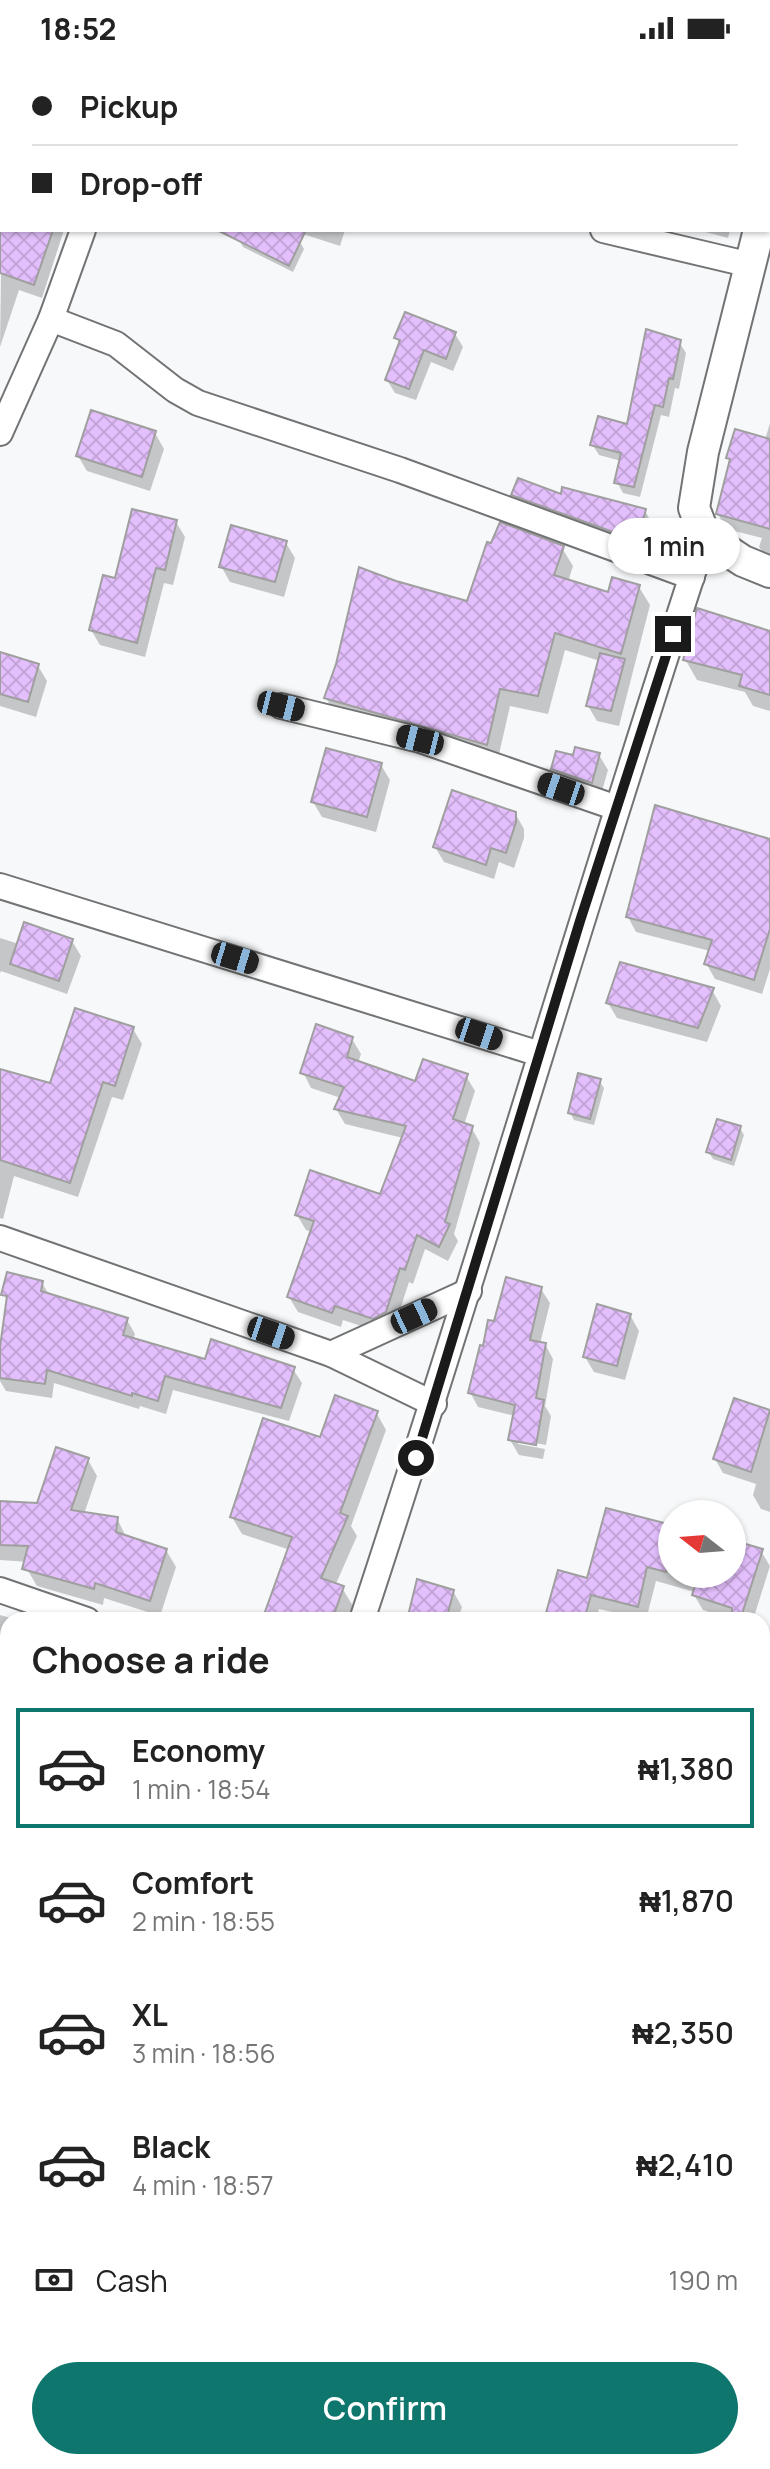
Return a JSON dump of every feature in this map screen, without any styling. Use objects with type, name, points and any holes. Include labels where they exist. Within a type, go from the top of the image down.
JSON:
[{"type":"street","points":[[0,433],[51,319],[82,232]]},
{"type":"street","points":[[611,232],[751,265]]},
{"type":"street","points":[[759,232],[700,466],[694,508],[705,536],[743,561],[770,572]]},
{"type":"street","points":[[51,319],[116,344],[175,390],[198,403],[400,470],[692,577]]},
{"type":"street","points":[[365,1612],[434,1404],[540,1054],[705,536]]},
{"type":"street","points":[[281,706],[420,740],[617,808]]},
{"type":"street","points":[[0,886],[540,1054]]},
{"type":"street","points":[[0,1238],[331,1354],[434,1404]]},
{"type":"street","points":[[331,1354],[469,1291]]},
{"type":"street","points":[[0,1590],[64,1612]]},
{"type":"building","points":[[0,232],[52,232],[34,285],[0,273]]},
{"type":"building","points":[[221,232],[305,232],[289,266]]},
{"type":"building","points":[[405,312],[456,332],[446,359],[424,350],[409,389],[385,380],[400,340],[394,338]]},
{"type":"building","points":[[646,329],[681,340],[663,407],[655,405],[634,487],[614,483],[621,453],[590,445],[598,416],[627,424]]},
{"type":"building","points":[[91,410],[156,431],[142,477],[76,456]]},
{"type":"building","points":[[735,429],[770,439],[770,529],[716,514],[730,459],[726,458]]},
{"type":"building","points":[[518,478],[561,494],[562,487],[646,509],[638,541],[511,495]]},
{"type":"building","points":[[132,509],[177,520],[165,570],[156,568],[137,643],[89,630],[103,575],[115,578]]},
{"type":"building","points":[[500,522],[564,546],[554,575],[608,592],[612,577],[640,585],[621,654],[555,633],[538,696],[500,689],[487,745],[324,698],[336,664],[359,567],[467,601],[487,542],[491,543]]},
{"type":"building","points":[[231,525],[287,541],[275,582],[219,567]]},
{"type":"building","points":[[697,608],[770,631],[770,695],[739,686],[742,675],[683,660]]},
{"type":"building","points":[[0,652],[39,664],[28,702],[0,694]]},
{"type":"building","points":[[600,653],[625,659],[611,711],[586,706]]},
{"type":"building","points":[[575,747],[600,753],[592,783],[551,769],[556,751],[573,755]]},
{"type":"building","points":[[326,748],[382,763],[367,817],[311,802]]},
{"type":"building","points":[[452,790],[516,812],[506,853],[491,848],[486,865],[433,847]]},
{"type":"building","points":[[655,805],[770,839],[770,929],[754,980],[704,964],[712,940],[626,917]]},
{"type":"building","points":[[24,922],[73,939],[59,981],[10,964]]},
{"type":"building","points":[[620,962],[714,988],[698,1028],[606,1003]]},
{"type":"building","points":[[75,1008],[134,1027],[115,1086],[103,1082],[70,1183],[0,1160],[0,1069],[50,1083]]},
{"type":"building","points":[[316,1024],[353,1037],[347,1057],[415,1081],[423,1059],[468,1074],[453,1119],[473,1126],[445,1222],[450,1224],[439,1247],[417,1235],[405,1270],[400,1268],[386,1312],[373,1319],[335,1306],[332,1313],[287,1297],[314,1221],[295,1215],[310,1170],[380,1194],[406,1126],[334,1109],[344,1087],[300,1073]]},
{"type":"building","points":[[578,1073],[601,1079],[590,1119],[568,1113]]},
{"type":"building","points":[[717,1119],[741,1126],[731,1160],[706,1152]]},
{"type":"building","points":[[7,1272],[43,1281],[41,1291],[128,1318],[123,1335],[205,1359],[211,1339],[295,1367],[281,1408],[165,1376],[158,1401],[47,1370],[45,1384],[0,1378],[0,1347],[7,1296],[1,1295]]},
{"type":"building","points":[[506,1277],[542,1287],[530,1340],[546,1343],[536,1398],[544,1400],[536,1445],[508,1440],[515,1405],[468,1393],[488,1320],[494,1321]]},
{"type":"building","points":[[597,1304],[631,1314],[617,1366],[583,1357]]},
{"type":"building","points":[[335,1395],[378,1411],[340,1513],[348,1516],[321,1578],[344,1586],[335,1612],[265,1612],[292,1537],[230,1517],[263,1418],[320,1437]]},
{"type":"building","points":[[734,1398],[770,1410],[751,1472],[713,1459]]},
{"type":"building","points":[[56,1447],[89,1458],[71,1510],[118,1517],[116,1532],[167,1549],[150,1601],[95,1583],[94,1589],[22,1569],[28,1546],[0,1545],[0,1501],[37,1503]]},
{"type":"building","points":[[606,1508],[658,1521],[658,1570],[647,1567],[638,1607],[591,1595],[586,1612],[546,1612],[558,1570],[587,1578]]},
{"type":"building","points":[[746,1544],[763,1549],[743,1612],[732,1612],[732,1608],[692,1595],[694,1588],[746,1588]]},
{"type":"building","points":[[417,1579],[454,1590],[448,1612],[409,1612]]},
{"type":"route","points":[[416,1458],[580,921],[673,634]]}]
